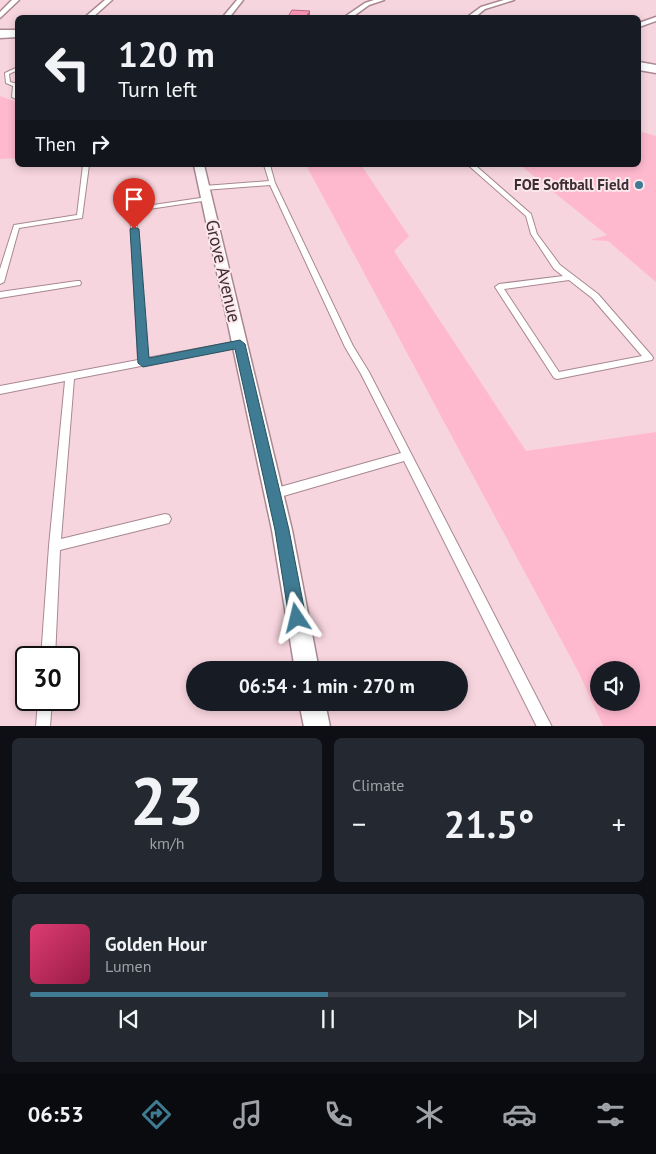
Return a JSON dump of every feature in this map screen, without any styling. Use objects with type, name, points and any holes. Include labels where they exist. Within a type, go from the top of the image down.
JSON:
[{"type":"main road","points":[[0,34],[15,33]]},
{"type":"main road","points":[[641,66],[656,69]]},
{"type":"street","points":[[0,16],[16,0]]},
{"type":"street","points":[[91,15],[109,0]]},
{"type":"street","points":[[351,15],[368,4],[381,0]]},
{"type":"street","points":[[473,15],[483,8],[511,0]]},
{"type":"street","points":[[228,15],[241,1]]},
{"type":"street","points":[[641,24],[656,19]]},
{"type":"street","name":"Grove Avenue","points":[[199,167],[274,494],[305,661]]},
{"type":"street","points":[[314,711],[317,726]]},
{"type":"lane","points":[[15,69],[7,73],[8,83],[15,86]]},
{"type":"lane","points":[[0,282],[16,226],[80,217],[86,167]]},
{"type":"lane","points":[[268,167],[272,182],[349,347],[365,372],[546,726]]},
{"type":"lane","points":[[473,167],[529,215],[534,234],[557,267],[595,296],[649,358],[558,376],[500,287],[570,277]]},
{"type":"lane","points":[[143,363],[133,210],[205,193],[272,182]]},
{"type":"lane","points":[[0,295],[77,283]]},
{"type":"lane","points":[[0,390],[240,344]]},
{"type":"lane","points":[[49,646],[54,546],[70,378]]},
{"type":"lane","points":[[274,494],[407,456]]},
{"type":"lane","points":[[54,546],[165,519]]},
{"type":"lane","points":[[44,726],[45,711]]},
{"type":"shaded area","points":[[0,96],[15,101],[15,158],[0,159]]},
{"type":"shaded area","points":[[641,132],[656,136],[656,282],[608,241],[590,240],[607,235],[522,167],[641,167]]},
{"type":"shaded area","points":[[307,167],[362,167],[409,236],[394,251],[526,451],[656,432],[656,726],[603,726],[596,711],[640,711],[640,661],[590,661],[590,697],[579,673]]},
{"type":"building","points":[[292,10],[310,11],[307,15],[289,15]]},
{"type":"place","name":"FOE Softball Field","points":[[639,185]]},
{"type":"route","points":[[134,229],[143,363],[240,344],[282,530],[297,618]]}]
